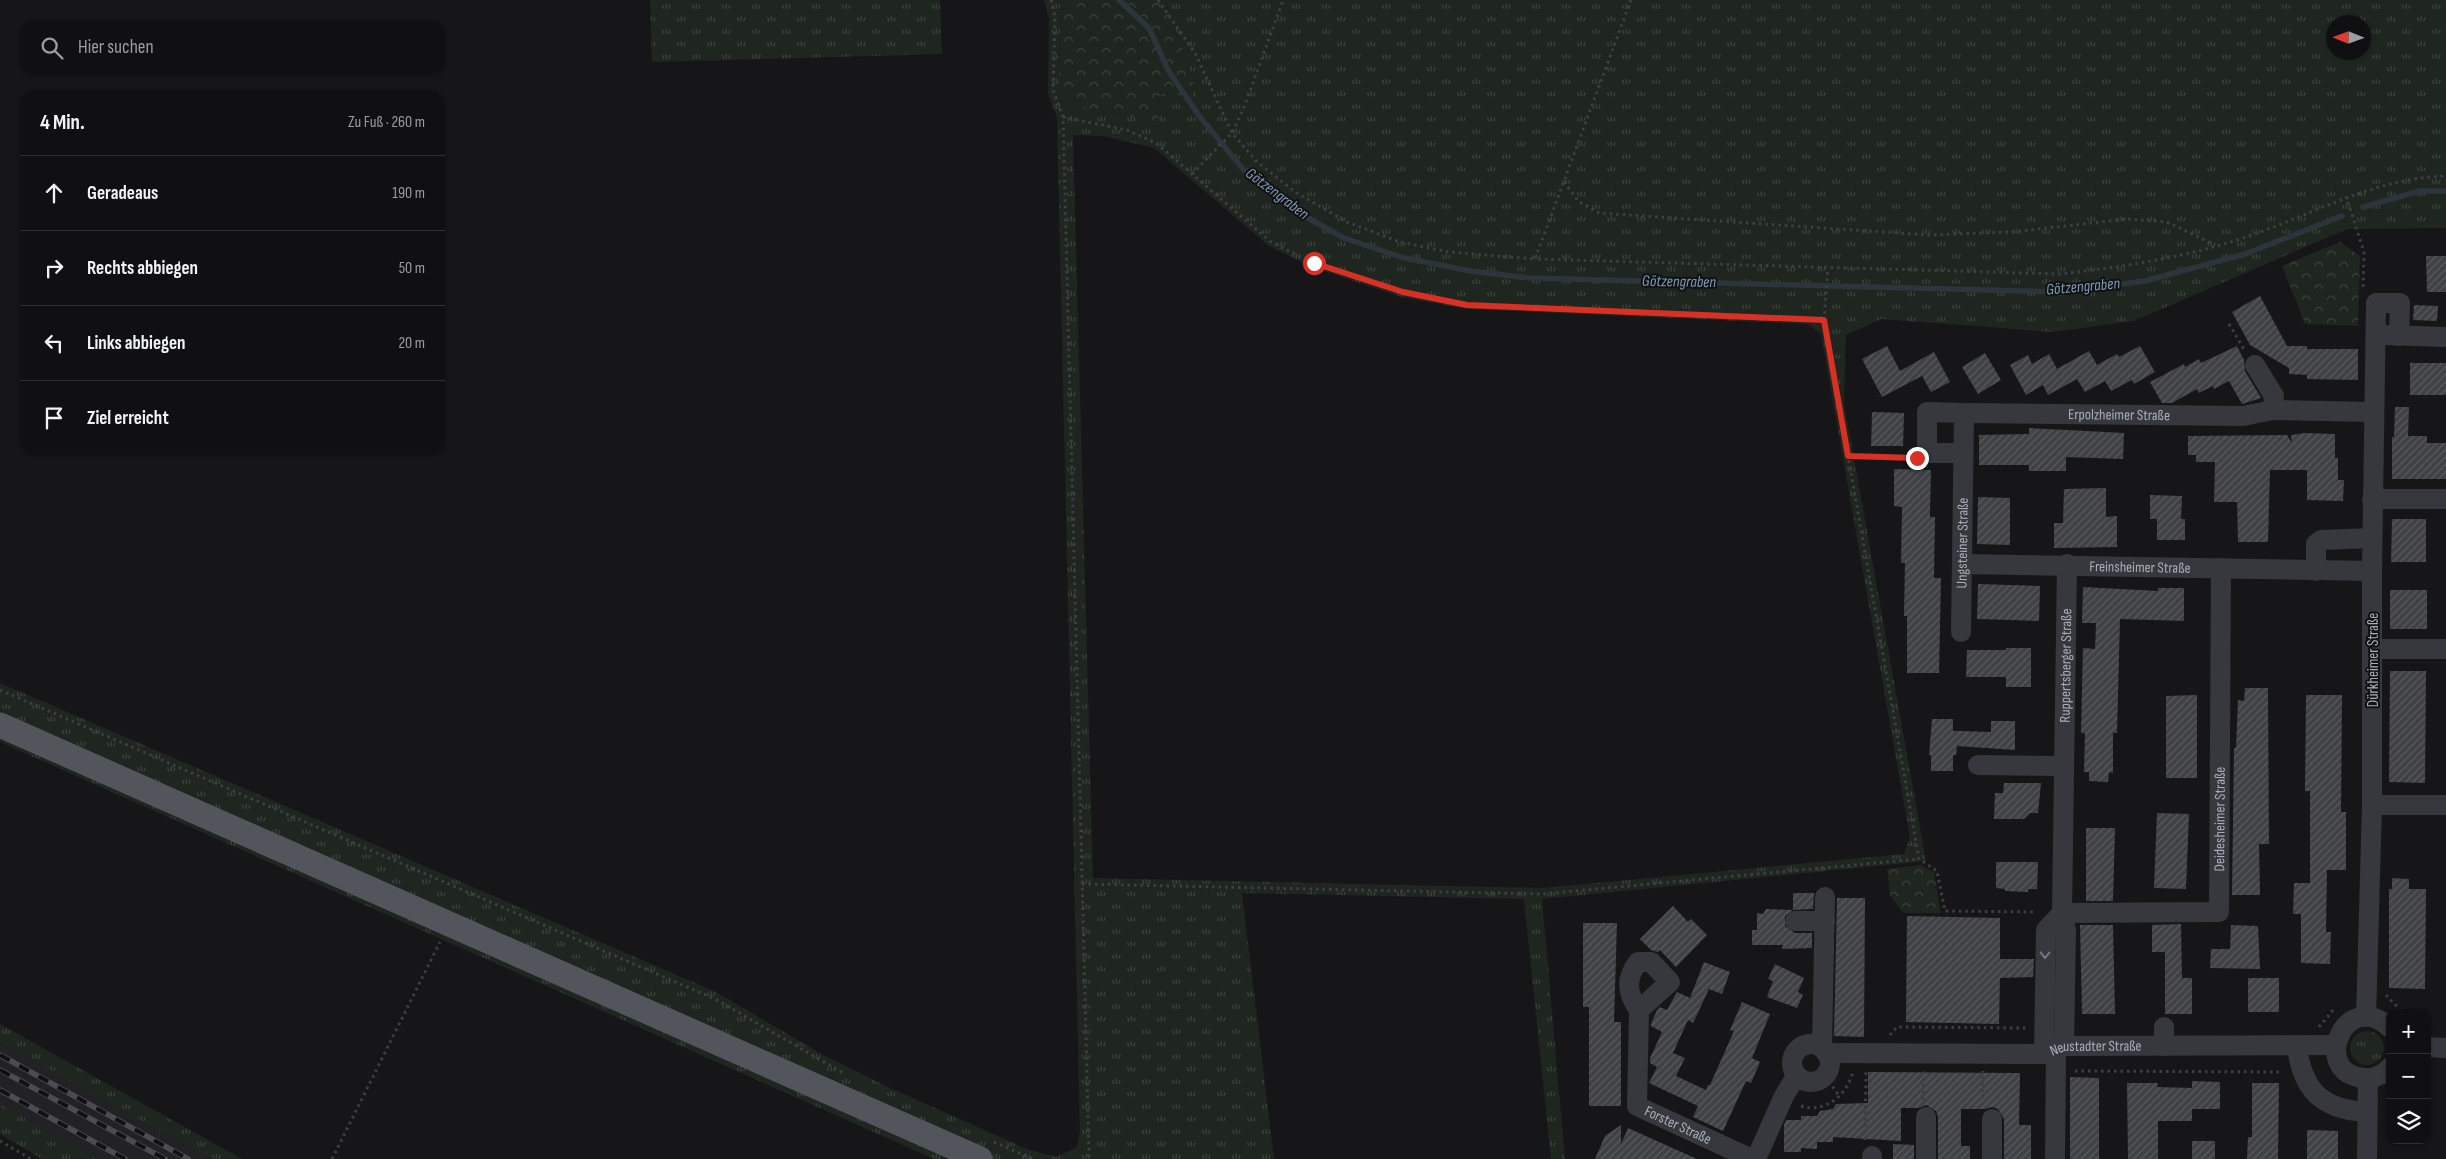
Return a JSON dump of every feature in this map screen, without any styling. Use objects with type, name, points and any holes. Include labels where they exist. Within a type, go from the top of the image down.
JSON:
[{"type":"main road","points":[[0,725],[449,924],[985,1149]]},
{"type":"street","name":"Dürkheimer Straße","points":[[2366,1017],[2372,805],[2372,499],[2376,303]]},
{"type":"street","points":[[2376,303],[2400,303],[2400,336]]},
{"type":"street","points":[[2375,335],[2446,337]]},
{"type":"street","points":[[2254,365],[2274,396],[2273,410]]},
{"type":"street","name":"Erpolzheimer Straße","points":[[1964,413],[2244,416],[2273,410],[2373,412]]},
{"type":"street","points":[[1963,453],[1927,453],[1927,412],[1964,413]]},
{"type":"street","name":"Ungsteiner Straße","points":[[1961,632],[1964,413]]},
{"type":"street","points":[[2372,499],[2446,499]]},
{"type":"street","points":[[2316,571],[2316,544],[2321,540],[2372,538]]},
{"type":"street","name":"Freinsheimer Straße","points":[[1962,564],[2067,564],[2372,571]]},
{"type":"street","name":"Ruppertsberger Straße","points":[[2055,1159],[2055,1050],[2066,930],[2062,912],[2067,564]]},
{"type":"street","name":"Deidesheimer Straße","points":[[2062,912],[2219,912],[2222,568]]},
{"type":"street","points":[[2373,649],[2446,649]]},
{"type":"street","points":[[1978,765],[2064,766]]},
{"type":"street","points":[[2372,805],[2446,805]]},
{"type":"street","points":[[1756,1159],[1783,1098],[1796,1076],[1807,1082],[1813,1082],[1825,1076],[1830,1065],[1824,1051],[1825,897]]},
{"type":"street","points":[[1795,921],[1824,921]]},
{"type":"street","name":"Forster Straße","points":[[1639,1010],[1637,1106],[1752,1159]]},
{"type":"street","points":[[2386,1025],[2366,1017],[2359,1018],[2346,1025],[2337,1038],[2336,1045],[2336,1056],[2348,1073],[2368,1078],[2377,1076],[2386,1070]]},
{"type":"street","name":"Neustadter Straße","points":[[1796,1076],[1792,1064],[1793,1058],[1799,1048],[1811,1044],[1824,1051],[1866,1053],[2055,1050],[2164,1036],[2241,1038],[2297,1046],[2336,1045]]},
{"type":"street","points":[[2297,1046],[2305,1080],[2317,1095],[2345,1112],[2368,1112]]},
{"type":"street","points":[[2431,1047],[2446,1048]]},
{"type":"street","points":[[2367,1159],[2368,1078]]},
{"type":"street","points":[[1926,1117],[1926,1159]]},
{"type":"street","points":[[1992,1119],[1992,1159]]},
{"type":"path","points":[[1051,0],[1055,18],[1054,90],[1063,117],[1089,1155],[1086,1159]]},
{"type":"path","points":[[1158,0],[1195,53],[1232,133],[1256,161],[1295,192],[1347,222],[1400,242],[1449,252],[1535,259],[2060,274],[2140,265],[2243,238],[2346,196],[2407,179],[2446,176]]},
{"type":"path","points":[[1192,174],[1232,133],[1245,105],[1283,0]]},
{"type":"path","points":[[1535,259],[1631,0]]},
{"type":"path","points":[[1063,117],[1127,130],[1156,143],[1271,242],[1314,263],[1403,292],[1467,305],[1824,320]]},
{"type":"path","points":[[1564,181],[1578,201],[1599,213],[1928,235],[2011,232],[2128,219],[2167,222],[2216,245]]},
{"type":"path","points":[[2346,196],[2364,252],[2363,302],[2376,303]]},
{"type":"path","points":[[1828,268],[1824,320],[1919,859]]},
{"type":"path","points":[[2228,324],[2254,365]]},
{"type":"path","points":[[1848,456],[1917,458],[1927,453]]},
{"type":"path","points":[[0,690],[717,1000],[846,1074]]},
{"type":"path","points":[[1081,884],[1542,894],[1919,859],[1937,871],[1945,911],[2062,912]]},
{"type":"path","points":[[332,1159],[449,924]]},
{"type":"path","points":[[1866,1053],[1865,1144],[1872,1158]]},
{"type":"path","points":[[1924,1070],[1923,1110],[1926,1117]]},
{"type":"path","points":[[1983,1070],[1982,1114],[1992,1119]]},
{"type":"path","points":[[1825,1076],[1840,1097]]},
{"type":"path","points":[[0,1141],[31,1159]]},
{"type":"path","points":[[985,1149],[1033,1159]]},
{"type":"shaded area","points":[[0,1042],[210,1159],[96,1159],[0,1104]]},
{"type":"green space","points":[[650,0],[940,0],[942,54],[652,62]]},
{"type":"green space","points":[[1044,0],[1057,0],[1061,16],[1059,66],[1071,105],[1129,116],[1158,129],[1159,96],[1163,93],[1190,98],[1196,89],[1165,0],[2446,0],[2446,228],[2347,229],[2134,321],[2053,332],[1881,319],[1846,335],[1844,403],[1926,861],[1542,899],[1565,1159],[1551,1159],[1524,899],[1242,893],[1274,1159],[934,1159],[0,742],[0,683],[716,992],[825,1056],[888,1087],[1027,1149],[1057,1157],[1077,1147],[1080,1130],[1057,118],[1048,93],[1049,18]],"holes":[[[1073,135],[1103,136],[1154,148],[1269,246],[1312,267],[1401,297],[1467,309],[1808,324],[1821,334],[1910,837],[1904,854],[1542,888],[1093,878]]]},
{"type":"green space","points":[[1057,0],[1165,0],[1196,89],[1190,98],[1164,93],[1159,96],[1158,130],[1129,116],[1071,105],[1059,87],[1061,16]]},
{"type":"green space","points":[[2340,242],[2360,256],[2358,326],[2305,324],[2282,266]]},
{"type":"green space","points":[[1921,865],[1934,872],[1941,913],[1903,913],[1890,895],[1887,869]]},
{"type":"green space","points":[[0,1024],[242,1159],[210,1159],[0,1042]]},
{"type":"green space","points":[[2367,1031],[2374,1032],[2379,1036],[2383,1041],[2383,1055],[2379,1060],[2374,1064],[2367,1065],[2360,1064],[2355,1060],[2351,1055],[2350,1048],[2351,1041],[2355,1036],[2360,1032]]},
{"type":"green space","points":[[0,1104],[96,1159],[42,1159],[0,1134]]},
{"type":"building","points":[[2426,256],[2446,256],[2446,292],[2427,292]]},
{"type":"building","points":[[2260,296],[2287,346],[2307,346],[2307,349],[2358,349],[2358,380],[2307,379],[2307,375],[2289,374],[2289,368],[2250,345],[2232,312]]},
{"type":"building","points":[[2414,305],[2438,306],[2437,321],[2413,320]]},
{"type":"building","points":[[1887,346],[1900,371],[1934,352],[1950,382],[1931,392],[1922,376],[1882,397],[1862,359]]},
{"type":"building","points":[[2140,346],[2155,372],[2134,384],[2132,380],[2111,391],[2105,381],[2085,392],[2077,379],[2048,395],[2043,385],[2026,395],[2010,365],[2028,355],[2032,364],[2049,354],[2057,369],[2089,351],[2097,365],[2117,354],[2119,357]]},
{"type":"building","points":[[2237,346],[2244,360],[2245,371],[2261,398],[2242,404],[2229,381],[2214,389],[2213,386],[2199,393],[2197,389],[2172,403],[2162,403],[2150,382],[2184,364],[2185,367],[2199,359],[2201,363]]},
{"type":"building","points":[[1985,353],[2001,380],[1978,394],[1962,367]]},
{"type":"building","points":[[2410,363],[2446,363],[2446,395],[2410,395]]},
{"type":"building","points":[[2395,407],[2409,407],[2408,436],[2427,436],[2427,443],[2446,443],[2446,479],[2392,479],[2392,437],[2394,437]]},
{"type":"building","points":[[1872,412],[1904,413],[1903,446],[1871,446]]},
{"type":"building","points":[[2029,428],[2124,433],[2123,459],[2066,457],[2066,471],[2029,471],[2029,465],[1979,465],[1979,435],[2029,434]]},
{"type":"building","points":[[2306,433],[2335,434],[2335,458],[2338,458],[2338,480],[2344,480],[2343,501],[2307,500],[2307,470],[2270,470],[2268,542],[2238,542],[2237,502],[2214,502],[2215,462],[2196,462],[2196,455],[2188,455],[2188,436],[2287,435],[2292,443],[2291,435]]},
{"type":"building","points":[[1894,469],[1931,470],[1930,517],[1935,517],[1934,578],[1941,578],[1939,673],[1907,673],[1907,616],[1904,616],[1905,563],[1901,563],[1902,507],[1894,506]]},
{"type":"building","points":[[2106,488],[2106,517],[2117,516],[2117,547],[2054,548],[2054,523],[2063,523],[2064,489]]},
{"type":"building","points":[[2150,495],[2182,496],[2181,519],[2185,519],[2185,540],[2157,540],[2157,519],[2150,519]]},
{"type":"building","points":[[1978,497],[2010,498],[2010,545],[1977,544]]},
{"type":"building","points":[[2392,519],[2426,519],[2426,562],[2391,562]]},
{"type":"building","points":[[1978,584],[2040,586],[2039,621],[1977,619]]},
{"type":"building","points":[[2083,587],[2158,591],[2158,588],[2184,588],[2184,621],[2120,619],[2117,733],[2113,733],[2113,773],[2109,772],[2108,782],[2089,781],[2089,772],[2084,772],[2085,733],[2081,733],[2083,648],[2095,649],[2096,623],[2082,623]]},
{"type":"building","points":[[2390,590],[2427,590],[2427,629],[2390,629]]},
{"type":"building","points":[[2006,648],[2031,648],[2031,687],[2006,687],[2006,677],[1966,677],[1967,650],[2006,650]]},
{"type":"building","points":[[2390,671],[2426,671],[2425,783],[2389,782]]},
{"type":"building","points":[[2245,688],[2268,688],[2269,844],[2259,844],[2260,895],[2232,895],[2234,748],[2236,748],[2238,700],[2244,701]]},
{"type":"building","points":[[2197,695],[2197,778],[2166,778],[2166,696]]},
{"type":"building","points":[[2306,695],[2342,695],[2341,812],[2346,812],[2346,870],[2327,870],[2326,932],[2331,932],[2330,964],[2301,963],[2301,914],[2293,914],[2294,883],[2310,883],[2310,791],[2305,791]]},
{"type":"building","points":[[1932,719],[1953,719],[1953,731],[1991,732],[1991,721],[2015,721],[2015,750],[1957,746],[1956,755],[1953,755],[1953,771],[1931,771],[1931,755],[1929,755]]},
{"type":"building","points":[[2004,783],[2041,783],[2038,813],[2030,813],[2024,819],[1994,819],[1995,793],[2003,793]]},
{"type":"building","points":[[2157,813],[2189,814],[2186,889],[2154,888]]},
{"type":"building","points":[[2086,828],[2115,828],[2113,901],[2086,901]]},
{"type":"building","points":[[1996,862],[2038,862],[2037,889],[2028,889],[2028,892],[2005,891],[2005,889],[1996,888]]},
{"type":"building","points":[[2392,878],[2409,879],[2409,889],[2426,889],[2425,989],[2389,988],[2389,889],[2392,889]]},
{"type":"building","points":[[1793,893],[1814,893],[1813,909],[1793,910]]},
{"type":"building","points":[[1837,898],[1865,898],[1864,1037],[1834,1036]]},
{"type":"building","points":[[1673,906],[1688,922],[1691,919],[1707,935],[1676,967],[1660,950],[1658,952],[1651,950],[1640,939]]},
{"type":"building","points":[[1766,909],[1793,910],[1785,916],[1785,926],[1795,933],[1812,933],[1812,948],[1782,949],[1783,945],[1752,945],[1752,930],[1757,930],[1757,913],[1763,914]]},
{"type":"building","points":[[1907,916],[2000,918],[2000,959],[2034,959],[2033,977],[2000,978],[1999,1024],[1906,1022]]},
{"type":"building","points":[[1583,923],[1617,923],[1614,1022],[1621,1022],[1621,1106],[1589,1106],[1589,1007],[1583,1007]]},
{"type":"building","points":[[2181,924],[2182,978],[2192,978],[2192,1014],[2165,1014],[2165,952],[2152,952],[2152,925]]},
{"type":"building","points":[[2080,925],[2113,925],[2115,1014],[2082,1014]]},
{"type":"building","points":[[2231,925],[2258,926],[2260,969],[2210,968],[2211,949],[2230,949]]},
{"type":"building","points":[[1704,962],[1730,972],[1722,994],[1709,989],[1693,1023],[1688,1020],[1673,1053],[1685,1058],[1676,1076],[1706,1090],[1734,1031],[1730,1030],[1742,1002],[1770,1014],[1752,1058],[1760,1062],[1751,1083],[1746,1081],[1723,1131],[1693,1117],[1698,1106],[1649,1083],[1657,1067],[1650,1063],[1650,1058],[1662,1032],[1651,1026],[1657,1010],[1660,1007],[1667,1010],[1677,992],[1690,998]]},
{"type":"building","points":[[1775,964],[1804,978],[1798,992],[1803,995],[1797,1008],[1767,997],[1773,981],[1768,979]]},
{"type":"building","points":[[2248,978],[2279,978],[2279,1012],[2248,1012]]},
{"type":"building","points":[[1868,1072],[2020,1073],[2019,1125],[2031,1125],[2031,1159],[2004,1159],[2004,1119],[1998,1109],[1992,1107],[1985,1109],[1961,1109],[1961,1146],[1970,1146],[1970,1159],[1938,1159],[1938,1117],[1936,1111],[1926,1105],[1919,1108],[1901,1108],[1901,1141],[1833,1137],[1833,1142],[1817,1142],[1817,1149],[1801,1148],[1801,1152],[1784,1152],[1784,1125],[1786,1120],[1801,1120],[1801,1116],[1817,1116],[1820,1111],[1833,1109],[1836,1104],[1868,1103]]},
{"type":"building","points":[[2070,1077],[2099,1078],[2099,1159],[2070,1159]]},
{"type":"building","points":[[2192,1081],[2220,1082],[2220,1109],[2192,1109],[2192,1121],[2158,1121],[2158,1159],[2128,1159],[2127,1083],[2158,1083],[2157,1087],[2192,1088]]},
{"type":"building","points":[[2252,1083],[2279,1083],[2278,1159],[2247,1159],[2248,1137],[2252,1137]]},
{"type":"building","points":[[1621,1125],[1621,1144],[1628,1128],[1697,1159],[1595,1159],[1605,1136]]},
{"type":"building","points":[[2307,1130],[2338,1131],[2338,1159],[2307,1159]]},
{"type":"building","points":[[2192,1141],[2215,1141],[2215,1159],[2192,1159]]},
{"type":"building","points":[[1893,1144],[1914,1145],[1914,1159],[1893,1159]]},
{"type":"waterway","name":"Götzengraben","points":[[1119,0],[1149,28],[1168,70],[1200,117],[1247,174],[1295,211],[1344,238],[1404,258],[1471,271],[1529,278],[2059,292],[2145,281],[2245,254],[2342,216]]},
{"type":"waterway","name":"Götzengraben","points":[[2363,207],[2420,191],[2446,191]]},
{"type":"railway","points":[[0,1055],[188,1159]]},
{"type":"railway","points":[[0,1070],[165,1159]]},
{"type":"railway","points":[[0,1090],[125,1159]]},
{"type":"route","points":[[1314,263],[1403,292],[1467,305],[1824,320],[1848,456],[1917,458]]}]
